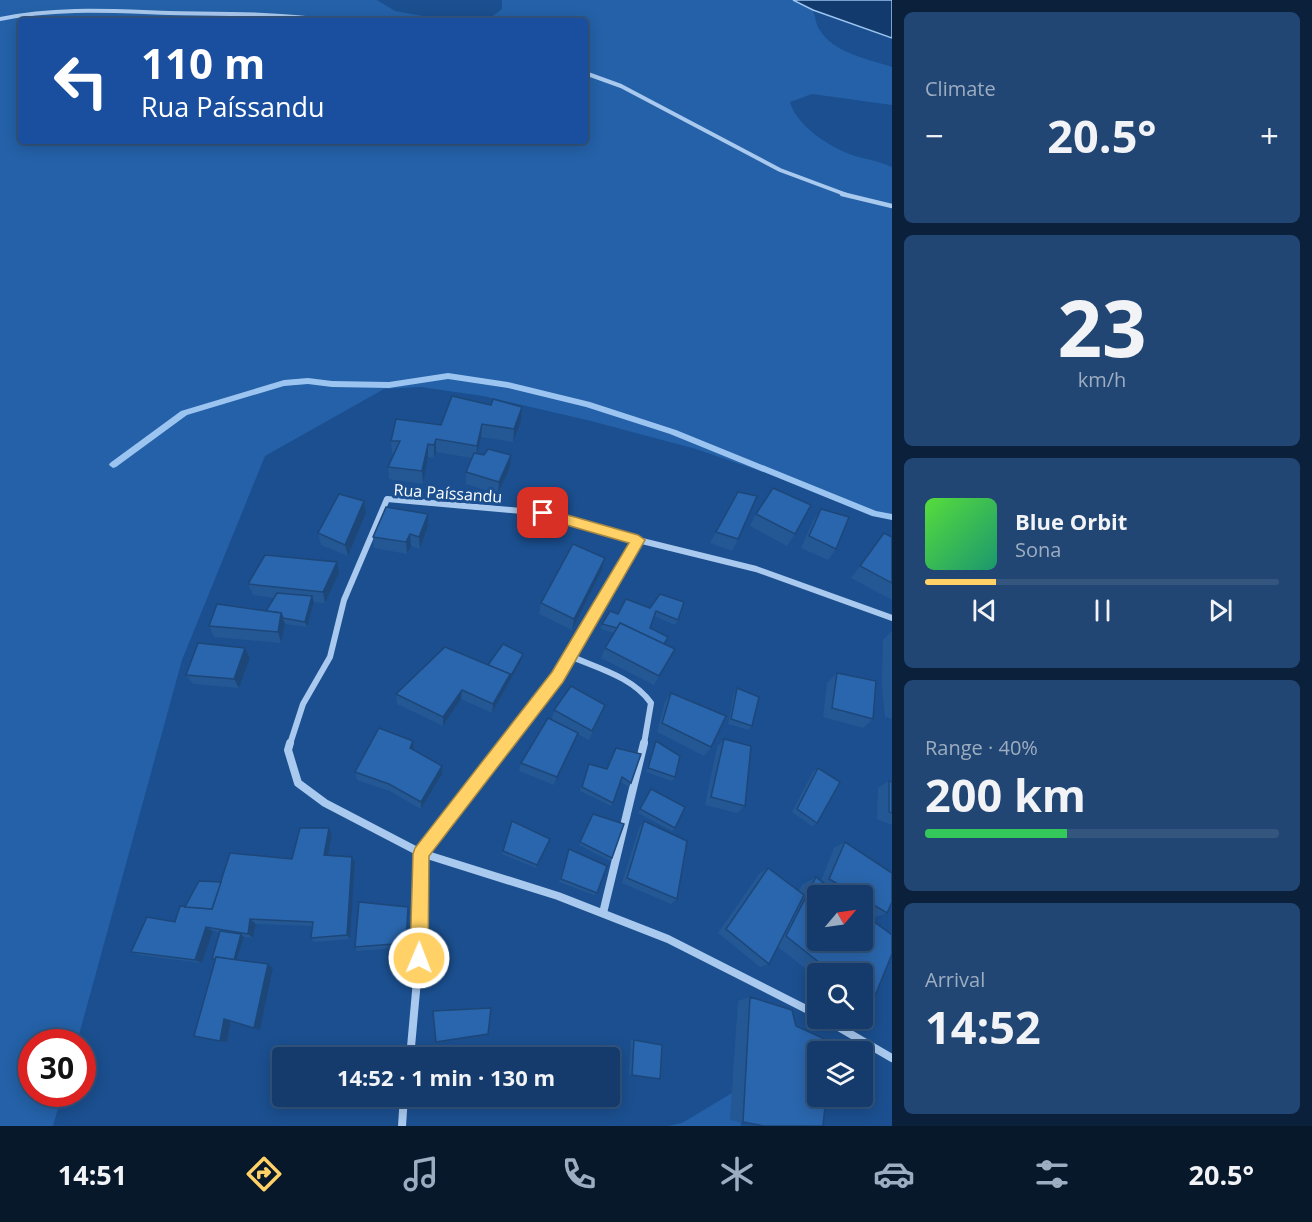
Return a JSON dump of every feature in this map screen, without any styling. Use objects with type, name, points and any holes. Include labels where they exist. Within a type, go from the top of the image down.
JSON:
[{"type":"street","points":[[0,19],[47,10],[91,9],[289,15],[309,18]]},
{"type":"street","points":[[588,74],[628,88],[671,114],[787,175],[858,200],[892,206]]},
{"type":"street","name":"Rua Paíssandu","points":[[421,854],[325,803],[298,783],[288,750],[303,704],[330,657],[344,600],[387,499],[543,513],[638,540],[756,569],[892,618]]},
{"type":"street","points":[[411,1047],[419,958],[421,854],[558,677],[638,540]]},
{"type":"street","points":[[570,656],[637,687],[648,695],[651,703],[644,757],[630,799],[603,913]]},
{"type":"street","points":[[421,854],[558,896],[669,939],[807,1009]]},
{"type":"street","points":[[842,1029],[892,1058]]},
{"type":"street","points":[[402,1126],[403,1107]]},
{"type":"shaded area","points":[[0,0],[377,0],[395,11],[434,18],[18,18],[18,144],[588,144],[588,18],[490,18],[502,9],[502,0],[793,0],[813,10],[819,29],[833,44],[852,54],[892,67],[892,105],[812,94],[790,102],[793,111],[806,127],[833,147],[892,167],[892,520],[823,493],[696,449],[591,421],[483,396],[420,387],[384,389],[265,456],[182,660],[81,1029],[18,1029],[18,1107],[58,1107],[53,1126],[0,1126]]},
{"type":"shaded area","points":[[793,0],[892,0],[892,38],[813,10]]},
{"type":"shaded area","points":[[737,1090],[741,1126],[668,1126],[682,1123]]},
{"type":"building","points":[[452,396],[491,405],[493,399],[522,407],[514,429],[482,424],[477,446],[436,439],[434,445],[428,444],[422,471],[388,467],[400,441],[391,441],[396,419],[441,425]]},
{"type":"building","points":[[488,449],[511,455],[499,482],[466,472],[474,453],[484,455]]},
{"type":"building","points":[[773,488],[811,505],[795,534],[756,514]]},
{"type":"building","points":[[738,492],[757,496],[738,539],[716,532]]},
{"type":"building","points":[[339,494],[364,501],[345,545],[318,533]]},
{"type":"building","points":[[386,507],[428,514],[419,537],[410,534],[406,542],[373,537]]},
{"type":"building","points":[[821,509],[849,517],[836,549],[809,536]]},
{"type":"building","points":[[884,533],[892,537],[892,583],[860,566]]},
{"type":"building","points":[[573,544],[605,558],[574,619],[541,603]]},
{"type":"building","points":[[265,555],[337,562],[323,592],[248,584]]},
{"type":"building","points":[[277,593],[312,596],[305,622],[283,618],[281,613],[266,611]]},
{"type":"building","points":[[660,594],[684,602],[678,620],[656,611],[650,628],[668,637],[664,644],[620,623],[617,628],[602,624],[610,611],[618,614],[626,599],[650,608]]},
{"type":"building","points":[[217,604],[281,613],[278,632],[209,626]]},
{"type":"building","points":[[620,623],[675,649],[659,676],[605,648]]},
{"type":"building","points":[[198,643],[245,648],[234,679],[186,675]]},
{"type":"building","points":[[503,644],[523,654],[509,679],[510,674],[488,665]]},
{"type":"building","points":[[445,647],[510,674],[493,704],[462,690],[443,717],[396,694]]},
{"type":"building","points":[[837,673],[876,681],[873,719],[832,708]]},
{"type":"building","points":[[571,686],[605,705],[592,731],[554,710]]},
{"type":"building","points":[[737,688],[759,697],[752,726],[731,719]]},
{"type":"building","points":[[671,693],[726,716],[711,747],[662,723]]},
{"type":"building","points":[[548,718],[578,733],[557,777],[521,763]]},
{"type":"building","points":[[379,728],[413,741],[410,748],[442,766],[421,802],[389,784],[355,772]]},
{"type":"building","points":[[724,739],[751,746],[745,806],[711,797]]},
{"type":"building","points":[[656,741],[680,756],[675,777],[648,768]]},
{"type":"building","points":[[616,748],[641,754],[631,783],[622,777],[613,803],[582,787],[589,764],[607,769]]},
{"type":"building","points":[[818,768],[840,782],[817,823],[797,809]]},
{"type":"building","points":[[889,781],[892,782],[892,813],[889,812]]},
{"type":"building","points":[[651,789],[685,807],[675,828],[640,809]]},
{"type":"building","points":[[593,814],[624,824],[612,858],[580,842]]},
{"type":"building","points":[[512,821],[550,839],[537,865],[503,851]]},
{"type":"building","points":[[644,821],[687,841],[677,899],[627,878]]},
{"type":"building","points":[[300,828],[329,828],[324,855],[352,857],[347,935],[311,938],[313,922],[250,919],[248,934],[206,927],[195,960],[131,952],[147,917],[175,922],[180,906],[212,909],[230,853],[292,859]]},
{"type":"building","points":[[845,842],[892,873],[892,902],[887,913],[873,905],[873,885],[839,885],[829,879]]},
{"type":"building","points":[[569,849],[607,866],[597,893],[561,879]]},
{"type":"building","points":[[768,868],[804,895],[769,964],[726,929]]},
{"type":"building","points":[[816,877],[826,885],[812,885]]},
{"type":"building","points":[[199,881],[221,882],[212,909],[185,907]]},
{"type":"building","points":[[807,895],[807,951],[873,951],[873,921],[892,935],[892,954],[873,1001],[873,963],[820,963],[786,936]]},
{"type":"building","points":[[359,902],[408,907],[406,943],[355,947]]},
{"type":"building","points":[[220,931],[241,934],[234,960],[216,957],[212,959]]},
{"type":"building","points":[[216,957],[268,964],[254,1028],[224,1019],[220,1041],[194,1036]]},
{"type":"building","points":[[750,997],[792,1010],[796,1026],[829,1041],[807,1041],[807,1107],[825,1107],[823,1126],[764,1126],[743,1122]]},
{"type":"building","points":[[491,1008],[488,1034],[436,1042],[433,1011]]},
{"type":"building","points":[[634,1040],[662,1045],[660,1079],[632,1075]]},
{"type":"waterway","points":[[113,465],[184,413],[284,383],[308,381],[332,384],[389,385],[448,376],[508,385],[587,404],[673,432],[875,514],[892,517]]},
{"type":"route","points":[[419,958],[421,854],[558,677],[638,540],[543,513]]}]
